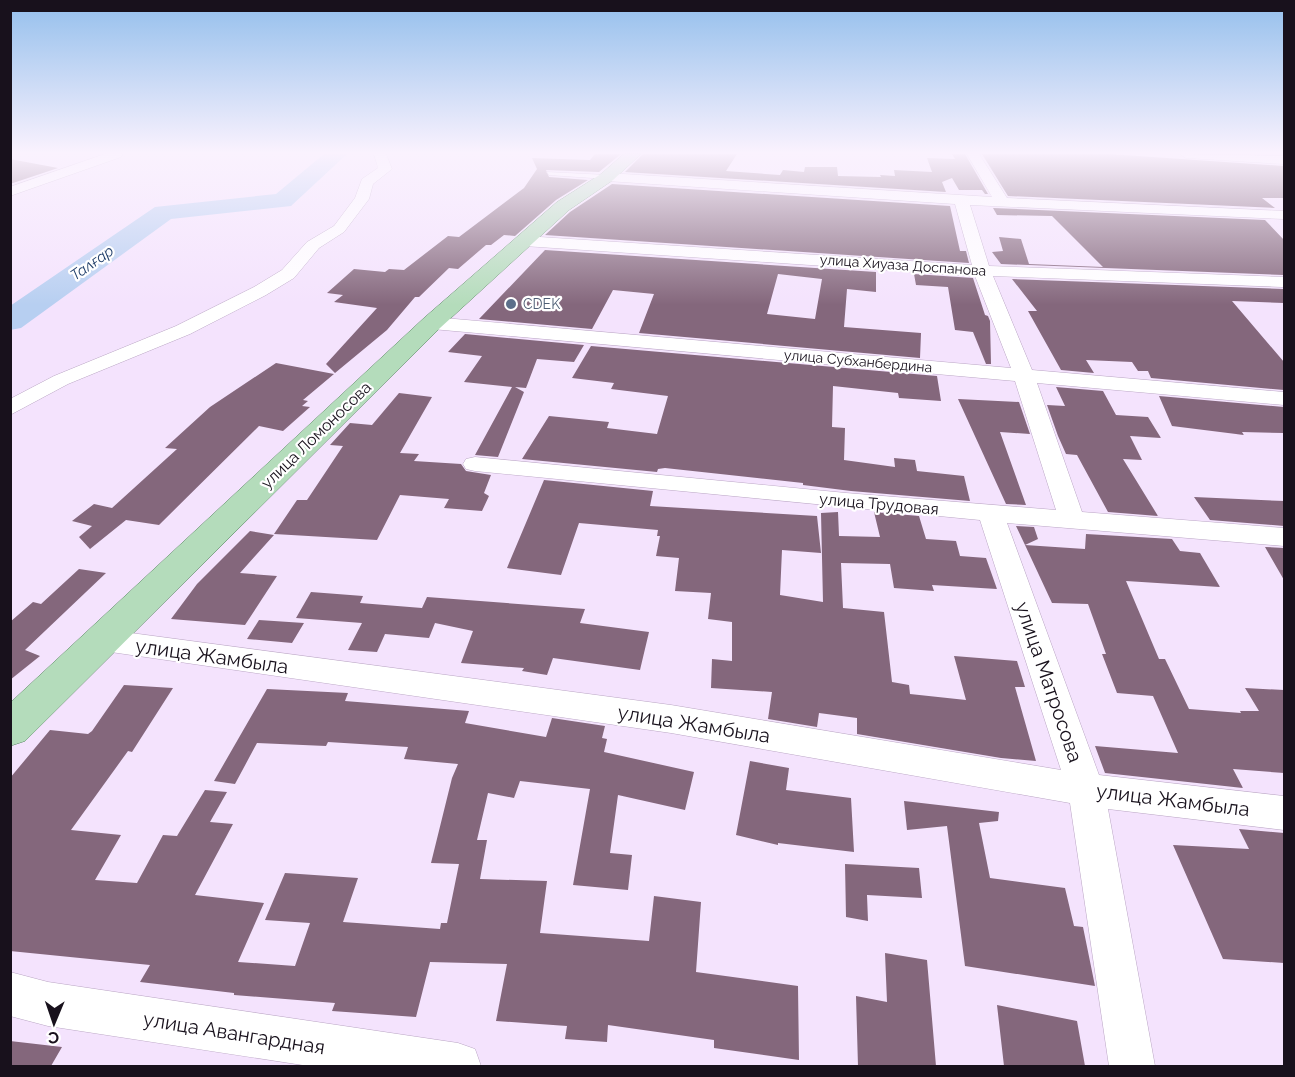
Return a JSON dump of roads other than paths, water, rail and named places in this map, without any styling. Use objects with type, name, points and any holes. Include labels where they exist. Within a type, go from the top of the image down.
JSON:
[{"type":"main road","name":"улица Ломоносова","points":[[10,729],[432,323],[566,204]]},
{"type":"street","points":[[10,408],[61,380],[183,330],[260,291],[288,274],[313,245],[339,228],[358,204]]},
{"type":"street","points":[[962,204],[982,271],[1024,375],[1072,520]]},
{"type":"street","points":[[1055,204],[1284,214]]},
{"type":"street","name":"улица Хиуаза Доспанова","points":[[524,242],[982,271],[1282,282]]},
{"type":"street","name":"улица Субханбердина","points":[[432,323],[1284,398]]},
{"type":"street","name":"улица Трудовая","points":[[475,464],[846,501],[1284,537]]},
{"type":"street","name":"улица Матросова","points":[[991,513],[1086,790],[1132,1066]]},
{"type":"street","name":"улица Жамбыла","points":[[101,641],[671,719],[1086,790],[1284,813]]},
{"type":"street","name":"улица Авангардная","points":[[10,994],[48,1004],[458,1066]]},
{"type":"waterway","name":"Талғар","points":[[10,321],[164,212],[248,204]]},
{"type":"place","name":"CDEK","points":[[511,304]]}]
